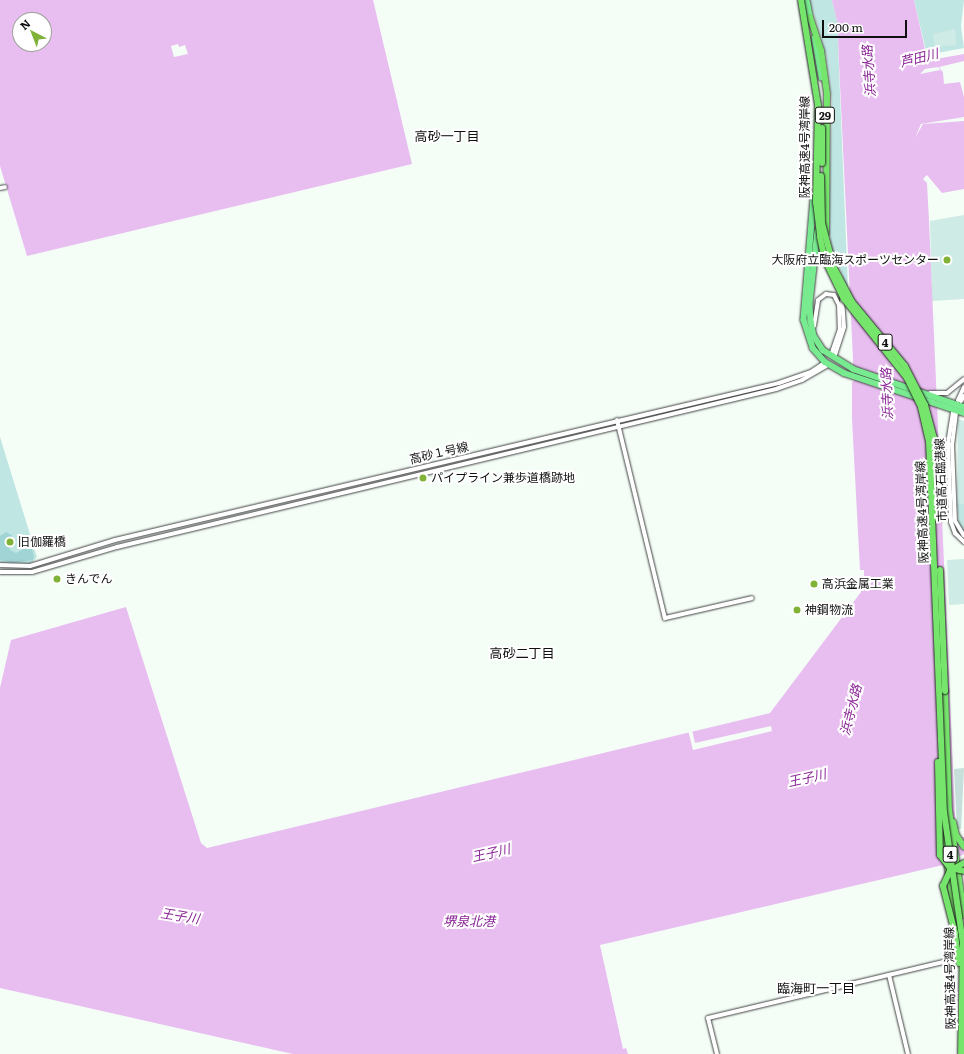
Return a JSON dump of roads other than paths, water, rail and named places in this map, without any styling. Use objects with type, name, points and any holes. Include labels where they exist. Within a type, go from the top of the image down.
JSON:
[{"type":"highway","name":"阪神高速4号湾岸線","points":[[799,0],[811,55],[818,105],[817,213],[826,260],[844,298],[907,378],[918,398],[927,428],[931,469],[944,812],[963,944],[961,1052]]},
{"type":"highway","name":"阪神高速4号湾岸線","points":[[806,0],[817,66],[822,112],[822,223],[830,258],[845,291],[911,375],[925,405],[931,426],[935,451],[950,826],[964,915]]},
{"type":"highway","name":"4","points":[[810,17],[821,50],[827,94],[826,224],[831,257],[845,291]]},
{"type":"highway","points":[[939,654],[938,774],[940,855],[950,868],[964,871]]},
{"type":"highway","points":[[945,691],[954,823],[956,835],[964,848]]},
{"type":"highway","points":[[938,774],[943,838],[962,958]]},
{"type":"highway","points":[[950,826],[964,885]]},
{"type":"highway","points":[[961,1052],[958,949],[943,890],[947,874],[964,863]]},
{"type":"main road","name":"29","points":[[799,0],[815,71],[819,112],[804,320],[810,342],[819,356],[833,367],[925,393],[964,413]]},
{"type":"main road","name":"29","points":[[806,0],[825,109],[820,212],[810,304],[814,336],[831,357],[853,372],[964,407]]},
{"type":"main road","points":[[962,958],[964,1033]]},
{"type":"street","points":[[0,188],[5,187]]},
{"type":"street","points":[[814,336],[816,304],[821,296],[830,294],[837,299],[839,306],[840,328],[834,354],[843,332],[843,301],[824,254],[820,212]]},
{"type":"street","name":"高砂１号線","points":[[0,565],[30,566],[115,540],[767,385],[800,376],[824,365],[802,380],[768,391],[118,547],[32,572],[0,572]]},
{"type":"street","points":[[933,397],[951,392],[964,379]]},
{"type":"street","points":[[964,387],[959,400],[964,396]]},
{"type":"street","name":"市道高石臨港線","points":[[964,536],[955,521],[952,444],[954,413],[948,443],[951,522],[955,533],[964,542]]},
{"type":"street","points":[[617,420],[665,618],[752,598]]},
{"type":"street","points":[[717,1054],[708,1018],[962,958]]},
{"type":"street","points":[[889,975],[908,1054]]},
{"type":"water","points":[[0,0],[373,0],[412,164],[27,256],[0,166]]},
{"type":"water","name":"堺泉北港","points":[[832,0],[914,0],[927,58],[930,60],[964,54],[964,61],[939,67],[943,72],[944,84],[960,82],[964,97],[964,189],[942,193],[927,175],[923,179],[927,183],[929,221],[956,837],[964,837],[964,854],[943,865],[600,945],[623,1049],[626,1048],[628,1054],[293,1054],[0,988],[0,688],[11,640],[126,607],[201,843],[207,848],[770,713],[861,592],[861,583],[864,583],[864,570],[860,570],[852,419],[852,382],[854,381],[837,21]]},
{"type":"place","name":"大阪府立臨海スポーツセンター","points":[[947,260]]},
{"type":"place","name":"パイプライン兼歩道橋跡地","points":[[423,478]]},
{"type":"place","name":"旧伽羅橋","points":[[10,542]]},
{"type":"place","name":"きんでん","points":[[57,579]]},
{"type":"place","name":"高浜金属工業","points":[[814,584]]},
{"type":"place","name":"神鋼物流","points":[[797,610]]},
{"type":"district","name":"高砂一丁目","points":[[447,136]]},
{"type":"district","name":"高砂二丁目","points":[[522,653]]},
{"type":"district","name":"臨海町一丁目","points":[[816,988]]},
{"type":"water label","name":"芦田川","points":[[919,58]]},
{"type":"water label","name":"浜寺水路","points":[[869,71]]},
{"type":"water label","name":"浜寺水路","points":[[887,394]]},
{"type":"water label","name":"浜寺水路","points":[[851,710]]},
{"type":"water label","name":"王子川","points":[[807,778]]},
{"type":"water label","name":"王子川","points":[[491,853]]},
{"type":"water label","name":"王子川","points":[[180,916]]}]
